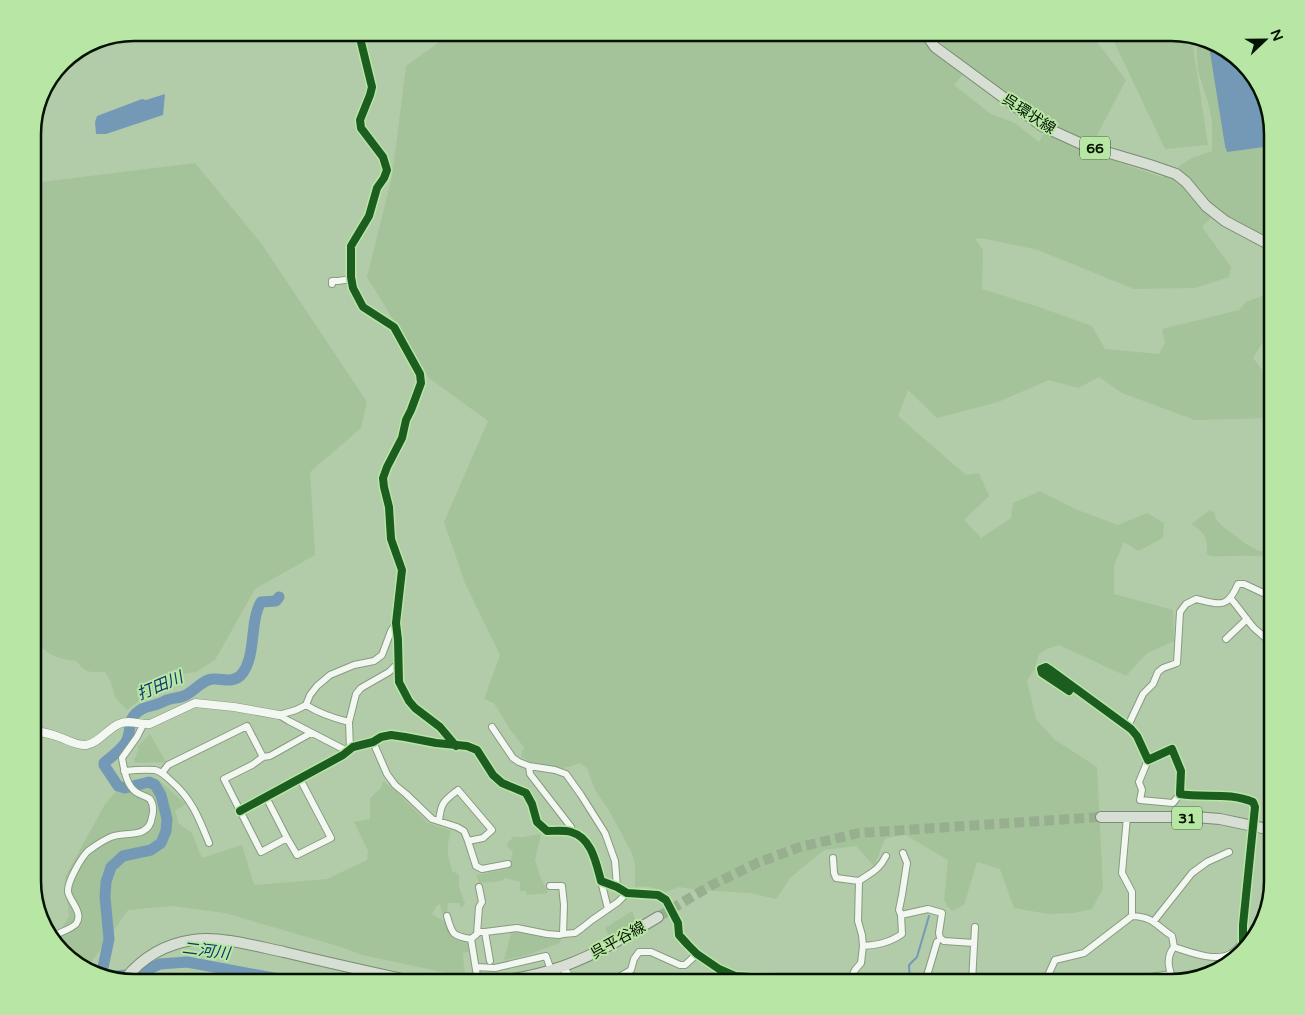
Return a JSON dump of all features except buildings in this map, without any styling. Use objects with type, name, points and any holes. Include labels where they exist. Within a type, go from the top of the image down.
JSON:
[{"type":"main road","name":"呉環状線","points":[[931,41],[935,47],[1042,126],[1086,146],[1176,174],[1186,182],[1206,206],[1225,221],[1264,242]]},
{"type":"main road","name":"31","points":[[1101,818],[1220,819],[1264,828]]},
{"type":"main road","name":"呉平谷線","points":[[537,974],[563,967],[586,957],[618,941],[658,916]]},
{"type":"main road","points":[[130,974],[152,954],[180,942],[203,939],[249,945],[380,974]]},
{"type":"street","points":[[361,41],[372,87],[360,120],[361,128],[383,157],[387,170],[377,188],[369,216],[351,246],[351,279],[353,288],[363,307],[394,327],[420,374],[421,383],[406,420],[402,438],[387,467],[384,478],[384,487],[389,507],[391,539],[402,570],[396,623],[399,682],[409,701],[440,727],[456,746]]},
{"type":"street","points":[[332,284],[332,281],[351,279]]},
{"type":"street","points":[[1128,726],[1143,694],[1153,684],[1158,672],[1177,663],[1180,612],[1186,604],[1196,598],[1217,604],[1228,601],[1234,595],[1238,584],[1244,584],[1264,594]]},
{"type":"street","points":[[1231,599],[1255,629],[1264,635]]},
{"type":"street","points":[[1226,639],[1247,618]]},
{"type":"street","points":[[279,715],[306,705],[310,695],[317,686],[330,675],[354,665],[374,661],[382,655],[396,623]]},
{"type":"street","points":[[349,750],[349,722],[356,694],[361,688],[389,672],[398,663]]},
{"type":"street","points":[[1069,691],[1042,673],[1041,669],[1046,667],[1050,669],[1128,726],[1137,736],[1148,760],[1140,782],[1142,790],[1140,800],[1173,803]]},
{"type":"street","points":[[41,732],[85,745],[98,740],[118,724],[132,722],[143,725],[150,724],[194,703],[234,707],[279,715],[311,733],[349,750]]},
{"type":"street","points":[[306,705],[328,716],[349,722]]},
{"type":"street","points":[[58,934],[77,923],[78,915],[68,891],[68,884],[77,866],[86,854],[110,837],[132,835],[141,832],[147,828],[152,820],[154,806],[150,799],[137,793],[130,786],[124,772],[122,758],[143,725]]},
{"type":"street","points":[[162,773],[168,765],[247,726],[263,757]]},
{"type":"street","points":[[492,728],[513,758],[519,762],[566,774],[605,833],[615,860],[617,887]]},
{"type":"street","points":[[287,838],[261,852],[224,779],[311,733]]},
{"type":"street","points":[[240,811],[343,755],[353,747],[373,742],[381,737],[395,735],[456,746],[467,746],[478,750],[488,769],[502,783],[526,793],[532,804],[537,822],[547,831],[572,832],[592,848],[608,908]]},
{"type":"street","points":[[373,742],[387,774],[395,785],[432,819],[464,831],[476,866],[482,869],[508,864]]},
{"type":"street","points":[[1148,760],[1172,749],[1181,771],[1180,794],[1173,803],[1172,818]]},
{"type":"street","points":[[529,766],[530,774],[571,827],[572,832]]},
{"type":"street","points":[[124,772],[156,770],[162,773],[182,791],[195,809],[209,843]]},
{"type":"street","points":[[266,797],[296,855],[331,838],[300,779]]},
{"type":"street","points":[[439,821],[440,810],[444,800],[458,790],[492,830],[483,838],[468,841]]},
{"type":"street","points":[[1180,794],[1227,795],[1253,802],[1256,807],[1243,925],[1244,937]]},
{"type":"street","points":[[1127,817],[1122,874],[1132,892],[1132,916]]},
{"type":"street","points":[[1154,921],[1192,873],[1207,862],[1229,852]]},
{"type":"street","points":[[863,946],[881,944],[895,939],[902,934],[899,910],[907,864],[903,853]]},
{"type":"street","points":[[833,858],[836,878],[859,881],[876,871],[886,856]]},
{"type":"street","points":[[601,880],[627,893],[658,895],[666,900],[678,923],[679,935],[688,945],[712,964],[733,974]]},
{"type":"street","points":[[853,974],[861,963],[863,946],[858,921],[859,881]]},
{"type":"street","points":[[550,886],[562,886],[564,905],[563,934]]},
{"type":"street","points":[[480,887],[482,902],[479,907],[481,932],[490,961]]},
{"type":"street","points":[[471,939],[481,932],[517,928],[559,935],[575,933],[618,902],[627,893]]},
{"type":"street","points":[[901,915],[928,909],[942,913],[940,938],[944,941],[974,943]]},
{"type":"street","points":[[447,916],[453,934],[471,939]]},
{"type":"street","points":[[1049,974],[1055,960],[1084,953],[1132,916],[1141,916],[1154,921],[1172,936],[1174,947],[1168,959],[1171,974]]},
{"type":"street","points":[[972,974],[975,927]]},
{"type":"street","points":[[471,939],[477,974]]},
{"type":"street","points":[[927,974],[937,942]]},
{"type":"street","points":[[1174,947],[1194,954],[1225,956]]},
{"type":"street","points":[[624,974],[631,970],[634,959],[639,952],[651,952],[680,966],[685,965],[697,954]]},
{"type":"street","points":[[476,968],[494,968],[546,956],[550,970]]},
{"type":"street","points":[[563,967],[567,974]]},
{"type":"green space","points":[[441,41],[928,41],[934,51],[963,74],[954,85],[991,114],[1015,123],[1039,142],[1044,133],[1091,153],[1161,177],[1184,173],[1178,167],[1192,158],[1212,151],[1212,121],[1198,71],[1196,45],[1217,54],[1236,69],[1248,83],[1261,110],[1264,134],[1264,227],[1263,237],[1217,211],[1202,227],[1231,267],[1229,277],[1195,288],[1134,289],[1038,250],[981,238],[975,239],[983,250],[982,289],[1092,326],[1105,349],[1159,354],[1165,342],[1162,329],[1239,310],[1246,302],[1264,295],[1264,341],[1253,358],[1264,372],[1264,418],[1195,420],[1122,393],[1099,377],[1078,388],[1049,380],[998,402],[937,418],[908,390],[898,416],[966,475],[979,473],[989,496],[964,520],[981,538],[1011,518],[1013,503],[1040,491],[1075,509],[1118,525],[1147,513],[1164,523],[1163,538],[1138,551],[1124,542],[1114,565],[1114,594],[1173,610],[1174,641],[1147,653],[1126,676],[1059,645],[1039,654],[1035,668],[1027,681],[1036,719],[1055,740],[1097,767],[1103,888],[1092,909],[1073,913],[1048,914],[1014,908],[1000,869],[977,862],[964,905],[952,911],[944,900],[948,860],[904,834],[885,839],[874,866],[856,846],[824,850],[791,877],[776,899],[750,893],[679,887],[665,892],[650,887],[635,887],[635,864],[632,853],[608,809],[595,790],[587,768],[579,763],[560,768],[532,764],[521,756],[524,747],[511,731],[494,703],[484,699],[500,655],[465,583],[444,522],[488,421],[429,378],[367,277],[392,176],[406,66]]},
{"type":"green space","points":[[939,41],[1096,41],[1126,80],[1094,141],[1080,138],[1038,121],[953,54]]},
{"type":"green space","points":[[1114,41],[1177,41],[1193,44],[1208,145],[1165,149]]},
{"type":"green space","points":[[195,163],[261,243],[367,402],[361,428],[310,472],[315,555],[255,589],[215,660],[196,672],[161,675],[157,687],[127,710],[115,697],[111,682],[105,672],[89,671],[76,661],[52,655],[41,646],[41,182]]},
{"type":"green space","points":[[1210,510],[1214,512],[1216,519],[1221,525],[1246,544],[1259,551],[1264,551],[1264,558],[1258,556],[1208,555],[1207,541],[1204,535],[1191,524]]},
{"type":"green space","points":[[150,734],[166,762],[135,763],[134,760],[139,749],[137,747]]},
{"type":"green space","points":[[156,778],[186,804],[175,811],[179,824],[192,833],[202,858],[242,845],[254,885],[327,879],[367,860],[368,851],[354,822],[370,819],[370,798],[381,788],[383,781],[396,791],[428,823],[451,831],[448,847],[449,860],[452,871],[459,875],[459,887],[465,904],[461,909],[459,903],[448,903],[447,915],[442,913],[440,904],[432,914],[446,922],[451,935],[458,939],[470,941],[471,951],[463,953],[465,974],[452,974],[362,955],[225,913],[171,906],[128,910],[91,963],[64,942],[58,934],[69,917],[65,877],[104,806],[118,789]]},
{"type":"green space","points":[[541,834],[535,860],[548,893],[527,895],[526,891],[520,891],[520,882],[505,878],[501,881],[479,883],[476,875],[508,869],[513,852],[506,845],[513,837]]},
{"type":"green space","points":[[632,911],[637,923],[609,938],[605,928]]},
{"type":"green space","points":[[512,930],[561,939],[560,943],[527,955],[504,960]]},
{"type":"water","points":[[1210,50],[1227,61],[1248,83],[1257,99],[1263,122],[1264,147],[1227,152]]},
{"type":"water","points":[[165,94],[163,115],[106,134],[96,134],[95,122],[97,116],[142,99],[146,100]]},
{"type":"waterway","name":"打田川","points":[[103,968],[109,939],[105,897],[106,882],[111,867],[123,856],[151,850],[161,843],[166,831],[167,819],[161,795],[155,785],[149,782],[125,788],[118,786],[104,763],[119,751],[126,742],[131,720],[142,709],[186,695],[208,680],[229,680],[241,675],[249,659],[257,610],[261,602],[276,601],[279,597]]},
{"type":"waterway","points":[[910,974],[909,965],[917,957],[929,916]]},
{"type":"waterway","name":"二河川","points":[[138,974],[160,964],[187,962],[252,974]]},
{"type":"tunnel","points":[[658,917],[710,886],[757,863],[800,847],[859,833],[1101,817]]},
{"type":"cycle path","points":[[361,41],[372,87],[360,120],[361,128],[383,157],[387,170],[377,188],[369,216],[351,246],[351,277],[353,288],[363,307],[394,327],[420,374],[421,383],[406,420],[402,438],[383,478],[389,507],[391,539],[402,570],[396,623],[399,682],[415,708],[440,727],[456,746]]},
{"type":"cycle path","points":[[1069,691],[1042,673],[1041,669],[1046,667],[1131,729],[1137,736],[1148,760],[1172,749],[1181,771],[1180,794],[1226,796],[1253,802],[1255,807],[1243,938]]},
{"type":"cycle path","points":[[240,811],[343,755],[353,747],[373,742],[381,737],[391,735],[467,746],[477,750],[493,775],[502,783],[526,793],[532,804],[537,822],[547,831],[571,832],[584,840],[592,852],[601,881],[627,893],[658,895],[666,900],[678,923],[679,935],[697,954],[719,969],[730,974]]}]
